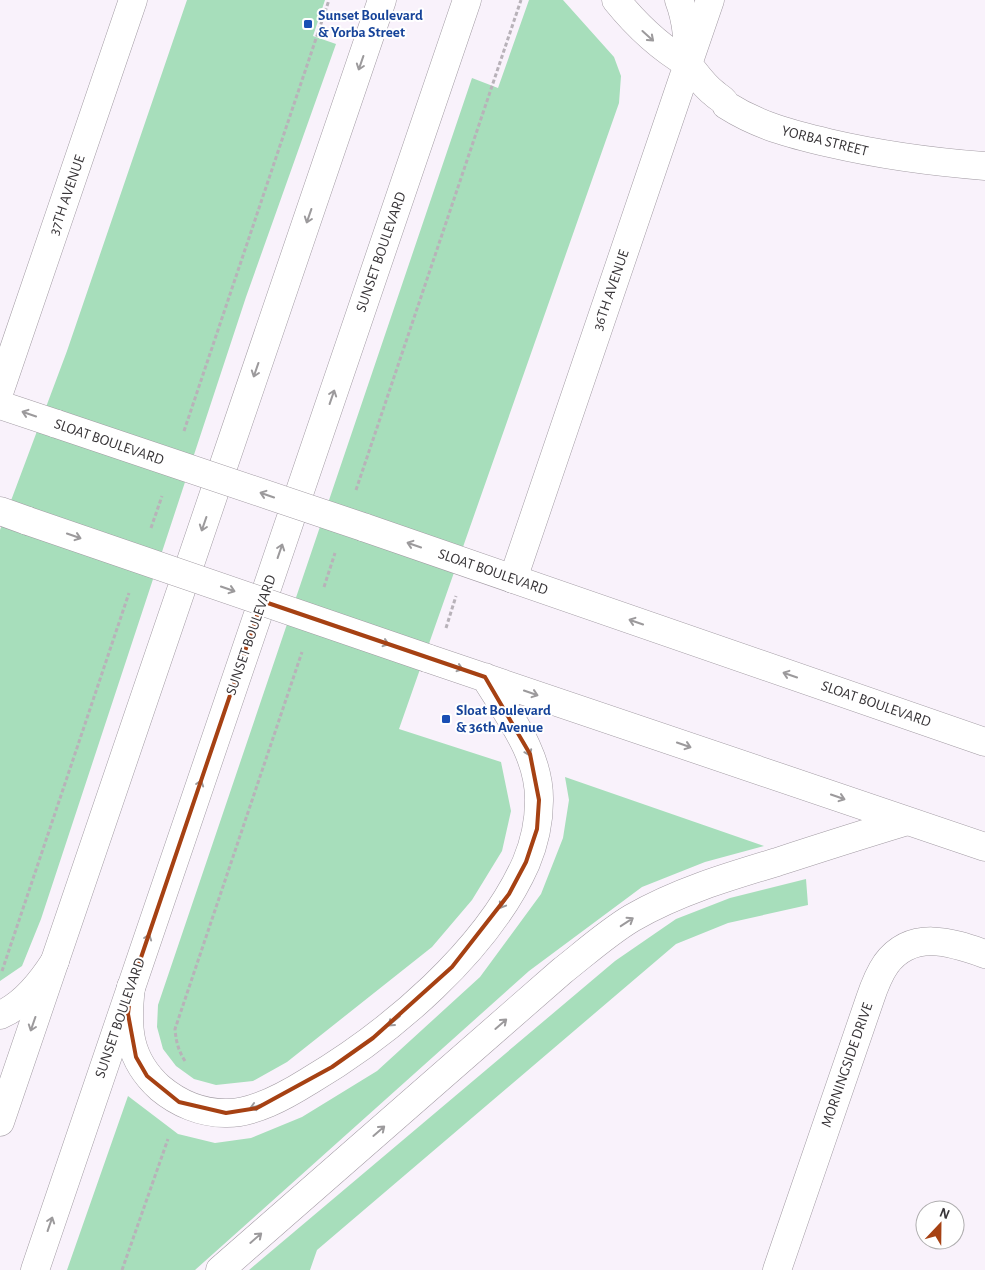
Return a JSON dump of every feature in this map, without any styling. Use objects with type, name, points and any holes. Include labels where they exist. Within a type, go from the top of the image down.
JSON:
[{"type":"main road","name":"37TH AVENUE","points":[[0,390],[134,0]]},
{"type":"main road","points":[[0,1122],[382,0]]},
{"type":"main road","name":"SUNSET BOULEVARD","points":[[34,1270],[467,0]]},
{"type":"main road","points":[[616,0],[640,29],[670,54],[688,64],[688,37],[684,14],[678,0]]},
{"type":"main road","name":"36TH AVENUE","points":[[513,579],[710,0]]},
{"type":"main road","name":"YORBA STREET","points":[[688,64],[702,82],[724,101],[726,105],[759,124],[800,136],[898,157],[985,166]]},
{"type":"main road","name":"SLOAT BOULEVARD","points":[[0,405],[985,742]]},
{"type":"main road","points":[[0,511],[985,847]]},
{"type":"main road","points":[[0,518],[28,520]]},
{"type":"main road","points":[[131,987],[128,1014],[130,1036],[136,1057],[147,1076],[179,1102],[200,1109],[226,1113],[257,1108],[291,1092],[332,1067],[373,1038],[414,1004],[452,967],[487,927],[509,894],[526,862],[536,828],[539,800],[536,771],[527,746],[484,677]]},
{"type":"main road","points":[[220,1270],[562,971],[597,942],[632,918],[671,898],[707,884],[907,821]]},
{"type":"main road","name":"MORNINGSIDE DRIVE","points":[[777,1270],[870,999],[887,963],[901,951],[917,942],[934,940],[985,954]]},
{"type":"main road","points":[[0,1015],[6,1013],[24,999],[41,983],[55,961]]},
{"type":"path","points":[[445,631],[457,594]]},
{"type":"path","points":[[122,1270],[168,1139]]},
{"type":"highlighted area","points":[[262,601],[485,677],[530,754],[539,800],[537,829],[526,862],[509,894],[452,967],[373,1038],[332,1067],[257,1108],[226,1113],[179,1102],[147,1076],[136,1057],[128,1014],[131,987]]},
{"type":"green space","points":[[187,0],[325,0],[313,36],[336,44],[246,297],[41,919],[22,966],[0,981],[0,530],[67,351]]},
{"type":"green space","points":[[529,0],[563,0],[614,57],[621,76],[619,103],[399,729],[501,762],[511,811],[502,851],[472,900],[432,947],[287,1062],[253,1081],[216,1085],[194,1079],[176,1066],[163,1049],[157,1027],[158,1005],[472,78],[498,88]]},
{"type":"green space","points":[[565,777],[764,846],[705,862],[642,887],[529,971],[195,1270],[67,1270],[128,1096],[178,1134],[215,1143],[251,1138],[302,1117],[377,1071],[480,977],[541,894],[563,838],[569,800]]},
{"type":"green space","points":[[806,879],[808,905],[728,923],[676,944],[317,1250],[310,1270],[249,1270],[615,961],[676,919],[730,898]]},
{"type":"place","name":"Sunset Boulevard & Yorba Street","points":[[308,24]]},
{"type":"place","name":"Sloat Boulevard & 36th Avenue","points":[[446,719]]}]
